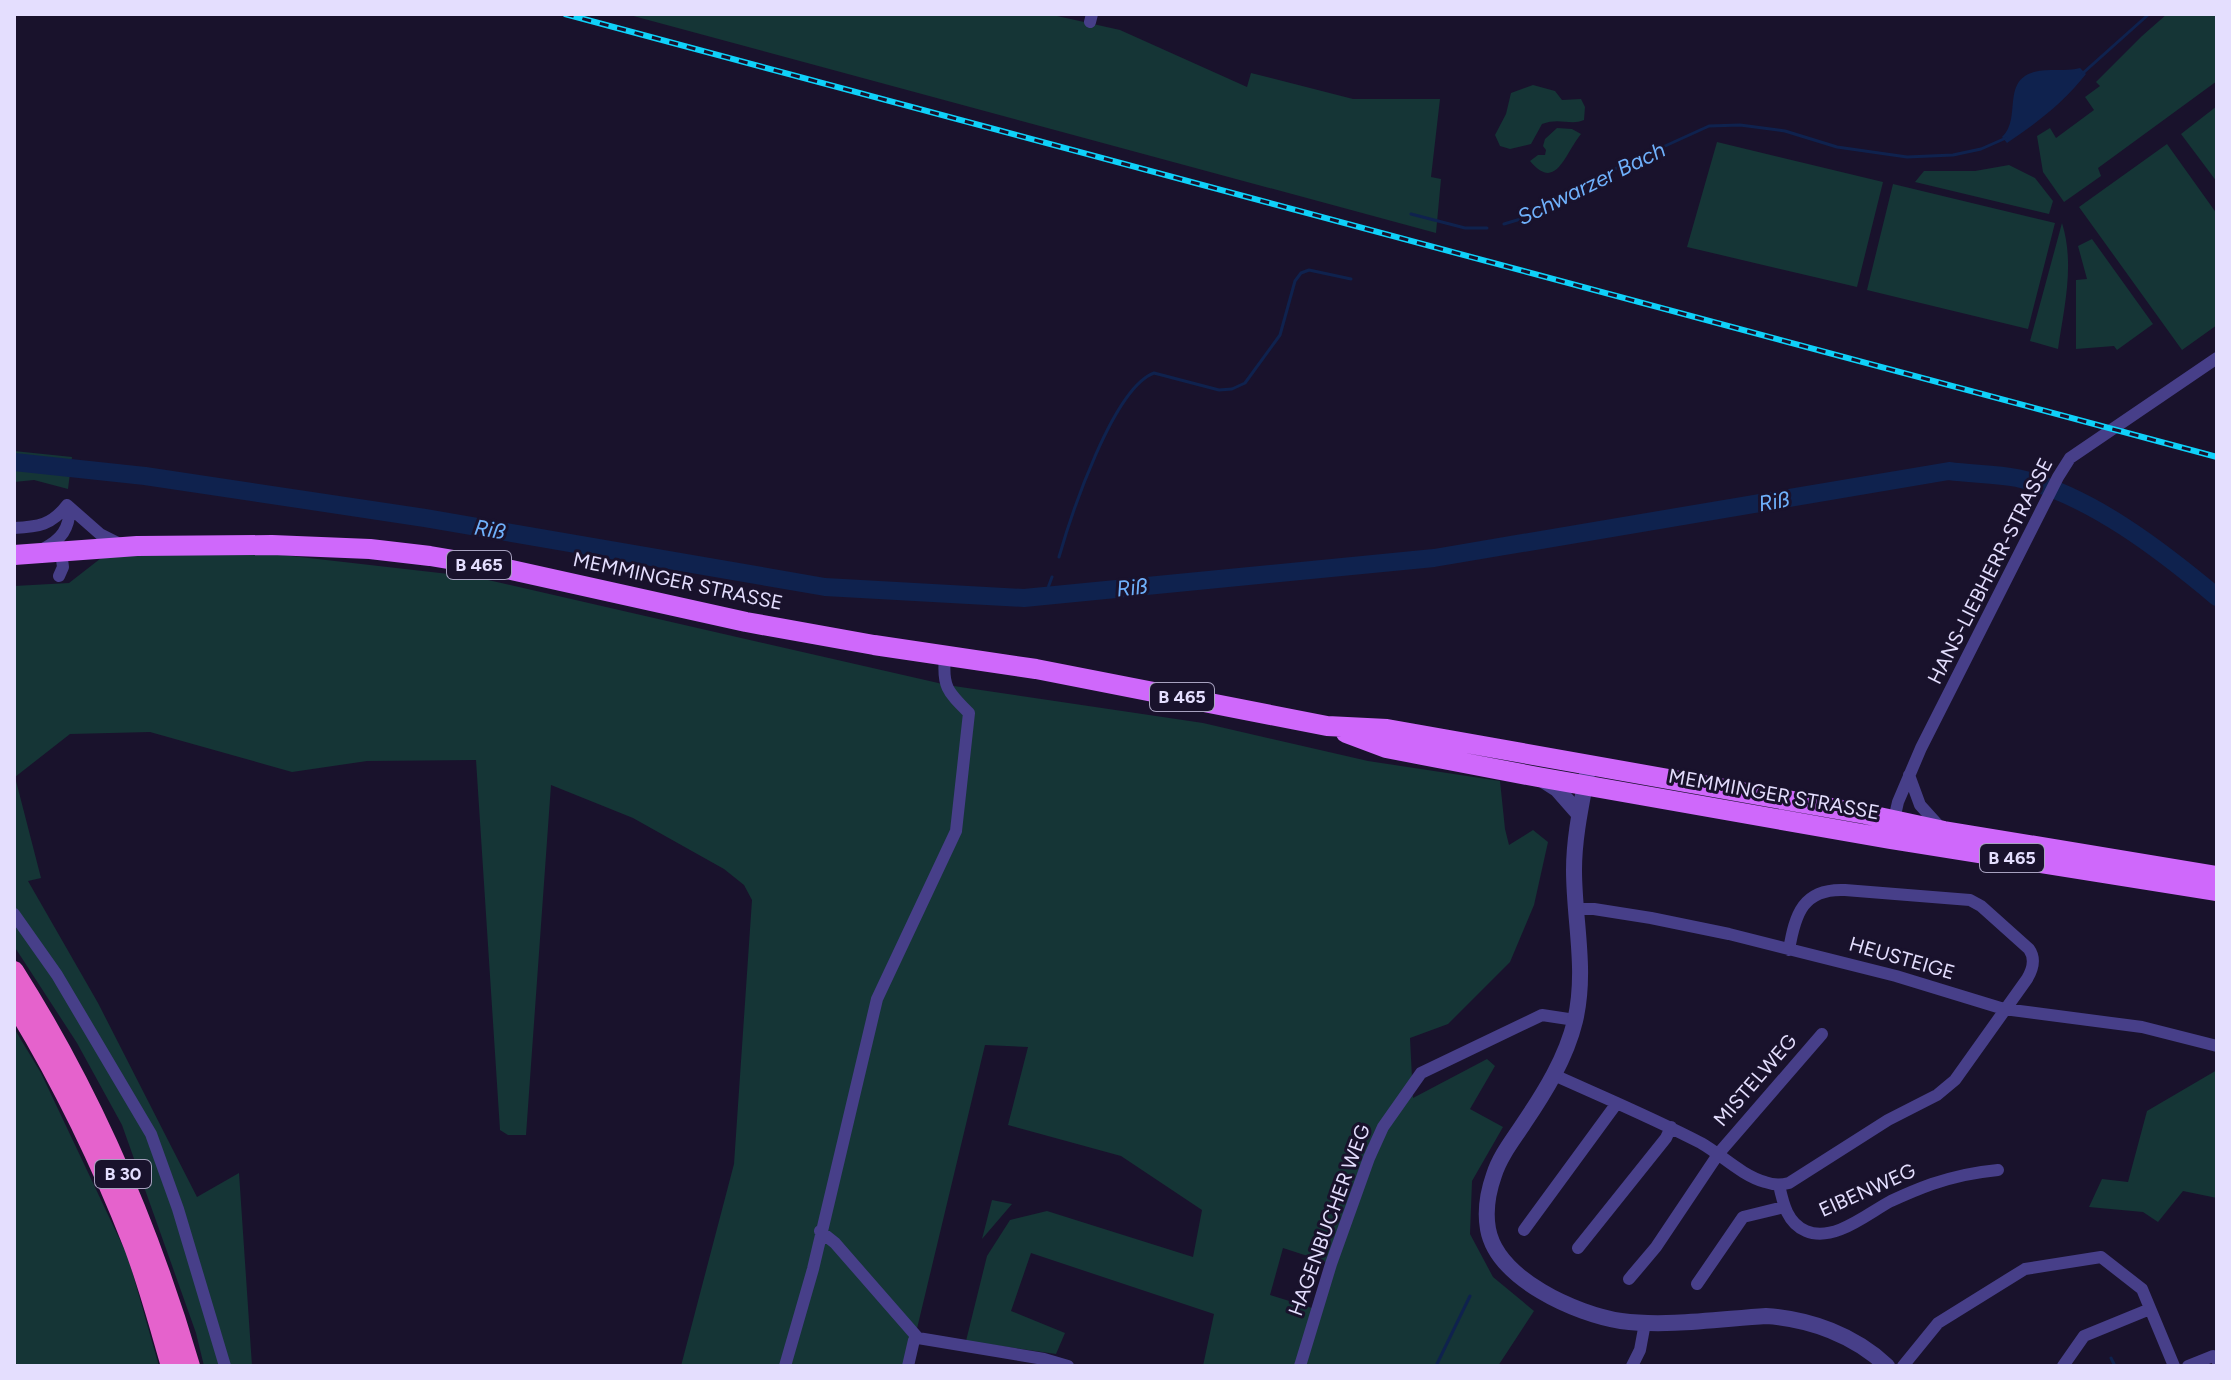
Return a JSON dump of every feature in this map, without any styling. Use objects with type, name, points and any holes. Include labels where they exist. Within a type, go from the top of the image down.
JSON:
[{"type":"highway","name":"B 30","points":[[14,971],[72,1069],[120,1167],[150,1240],[190,1366]]},
{"type":"highway","name":"B 30","points":[[14,1003],[67,1095],[107,1180],[134,1247],[171,1366]]},
{"type":"main road","name":"MEMMINGER STRASSE","points":[[14,555],[125,546],[272,545],[370,549],[430,556],[507,569],[746,622],[945,657],[1036,669],[1327,726],[1387,729],[1587,775],[2217,891]]},
{"type":"main road","name":"MEMMINGER STRASSE","points":[[1327,726],[1386,748],[1538,777],[1587,775]]},
{"type":"main road","name":"MEMMINGER STRASSE","points":[[1892,830],[1944,831],[2217,876]]},
{"type":"street","name":"HANS-LIEBHERR-STRASSE","points":[[1892,830],[1898,802],[1909,775],[2070,458],[2217,358]]},
{"type":"street","points":[[68,506],[100,534],[125,546]]},
{"type":"street","points":[[14,528],[38,527],[48,523],[68,506]]},
{"type":"street","points":[[35,554],[63,536],[67,527],[68,506]]},
{"type":"street","points":[[82,519],[84,550]]},
{"type":"street","points":[[59,576],[63,567],[61,552]]},
{"type":"street","points":[[785,1366],[813,1269],[877,999],[956,831],[969,713],[949,693],[944,682],[945,657]]},
{"type":"street","points":[[1587,775],[1579,814],[1574,872],[1581,971],[1575,1020],[1554,1075],[1506,1149],[1494,1175],[1487,1206],[1488,1231],[1507,1263],[1525,1281],[1548,1295],[1601,1317],[1645,1323],[1766,1316],[1786,1318],[1831,1331],[1856,1343],[1887,1366]]},
{"type":"street","points":[[1909,775],[1924,812],[1944,831]]},
{"type":"street","points":[[1538,777],[1557,789],[1579,814]]},
{"type":"street","points":[[1554,1075],[1671,1127],[1719,1153],[1754,1177],[1779,1185],[1802,1177],[1888,1120],[1937,1095],[1955,1080],[2031,972],[2033,955],[1981,906],[1970,900],[1845,890],[1827,891],[1808,900],[1798,913],[1789,950]]},
{"type":"street","name":"HEUSTEIGE","points":[[1577,909],[1651,918],[1867,968],[2004,1009],[2142,1027],[2217,1046]]},
{"type":"street","points":[[14,914],[57,975],[151,1134],[187,1235],[225,1366]]},
{"type":"street","name":"HAGENBUCHER WEG","points":[[1300,1366],[1331,1264],[1369,1158],[1383,1127],[1421,1073],[1542,1015],[1575,1020]]},
{"type":"street","name":"MISTELWEG","points":[[1629,1279],[1656,1247],[1719,1153],[1822,1034]]},
{"type":"street","points":[[1524,1230],[1617,1103]]},
{"type":"street","points":[[1578,1248],[1666,1138],[1671,1127]]},
{"type":"street","name":"EIBENWEG","points":[[1784,1207],[1794,1222],[1806,1231],[1831,1232],[1930,1185],[1978,1171],[1998,1170]]},
{"type":"street","points":[[1697,1284],[1743,1217],[1784,1207],[1779,1185]]},
{"type":"street","points":[[820,1231],[835,1243],[918,1338],[1044,1359],[1068,1366]]},
{"type":"street","points":[[1903,1366],[1938,1323],[2025,1269],[2101,1257],[2142,1289],[2174,1366]]},
{"type":"street","points":[[2063,1366],[2084,1336],[2150,1309]]},
{"type":"street","points":[[1632,1366],[1640,1350],[1645,1323]]},
{"type":"street","points":[[908,1366],[914,1340],[918,1338]]},
{"type":"street","points":[[2188,1366],[2213,1356],[2217,1360]]},
{"type":"green space","points":[[626,14],[1048,14],[1120,30],[1247,87],[1251,73],[1353,99],[1440,99],[1431,177],[1441,179],[1436,233]]},
{"type":"green space","points":[[2167,14],[2217,14],[2217,81],[2098,168],[2101,176],[2064,202],[2043,172],[2037,136],[2050,128],[2056,138],[2094,110],[2085,97],[2100,86],[2096,82]]},
{"type":"green space","points":[[1533,85],[1555,91],[1562,100],[1581,99],[1585,107],[1584,120],[1542,124],[1531,144],[1510,149],[1500,146],[1495,135],[1506,114],[1511,93]]},
{"type":"green space","points":[[2217,106],[2217,182],[2181,134]]},
{"type":"green space","points":[[1557,128],[1572,129],[1581,134],[1559,167],[1547,173],[1530,161],[1538,155],[1545,155],[1545,139]]},
{"type":"green space","points":[[1717,142],[1883,182],[1857,287],[1687,247]]},
{"type":"green space","points":[[2167,144],[2217,214],[2217,325],[2182,350],[2079,207]]},
{"type":"green space","points":[[2009,165],[2035,178],[2053,201],[2049,214],[1915,182],[1924,171],[1975,171]]},
{"type":"green space","points":[[1893,184],[2055,223],[2028,329],[1867,290]]},
{"type":"green space","points":[[2062,223],[2068,270],[2058,349],[2030,341]]},
{"type":"green space","points":[[2092,239],[2153,324],[2117,350],[2114,346],[2076,349],[2076,280],[2087,279],[2078,246]]},
{"type":"green space","points":[[14,451],[72,457],[68,489],[34,480],[14,482]]},
{"type":"green space","points":[[247,551],[475,577],[947,685],[1203,723],[1368,761],[1500,781],[1509,845],[1533,830],[1548,842],[1534,905],[1510,962],[1448,1024],[1410,1038],[1413,1098],[1487,1059],[1495,1066],[1470,1109],[1503,1127],[1472,1181],[1470,1234],[1493,1277],[1534,1311],[1498,1366],[1203,1366],[1214,1314],[1031,1253],[1011,1311],[1065,1333],[1056,1354],[966,1341],[987,1256],[1010,1220],[1047,1211],[1193,1257],[1202,1210],[1121,1156],[1008,1125],[1028,1047],[985,1045],[908,1366],[681,1366],[734,1164],[752,900],[744,885],[724,869],[633,818],[551,785],[526,1135],[508,1135],[500,1130],[476,760],[367,761],[292,772],[150,732],[70,734],[15,777],[41,878],[28,881],[98,1003],[197,1197],[239,1173],[252,1366],[204,1366],[196,1333],[122,1125],[77,1043],[14,946],[14,586],[69,583],[105,555]],"holes":[[[1283,1248],[1326,1262],[1312,1308],[1270,1295]]]},
{"type":"green space","points":[[14,1028],[41,1073],[128,1257],[159,1366],[17,1366],[14,1358]]},
{"type":"green space","points":[[2217,1070],[2217,1198],[2183,1191],[2158,1222],[2143,1212],[2089,1207],[2102,1179],[2128,1182],[2147,1111]]},
{"type":"green space","points":[[992,1200],[1012,1204],[982,1239]]},
{"type":"water","points":[[2080,68],[2086,74],[2068,94],[2007,143],[2002,137],[2011,121],[2018,83],[2034,72]]},
{"type":"waterway","name":"Schwarzer Bach","points":[[2083,73],[2149,14]]},
{"type":"waterway","name":"Schwarzer Bach","points":[[1504,224],[1534,215],[1586,182],[1709,126],[1740,125],[1785,131],[1837,147],[1907,157],[1953,155],[1981,149],[2006,138]]},
{"type":"waterway","name":"Schwarzer Bach","points":[[1411,214],[1465,228],[1487,228]]},
{"type":"waterway","name":"Schwarzer Bach","points":[[1059,557],[1096,455],[1109,427],[1139,383],[1154,373],[1219,390],[1232,389],[1245,383],[1280,335],[1295,281],[1301,273],[1309,270],[1351,279]]},
{"type":"waterway","name":"Riß","points":[[14,462],[145,476],[425,518],[825,587],[1024,598],[1434,558],[1949,471],[2017,478],[2071,497],[2149,543],[2217,597]]},
{"type":"waterway","name":"Schwarzer Bach","points":[[1045,596],[1052,577]]},
{"type":"waterway","points":[[1436,1366],[1470,1296]]},
{"type":"waterway","points":[[2111,1358],[2115,1366]]},
{"type":"railway","points":[[565,14],[2217,457]]}]
